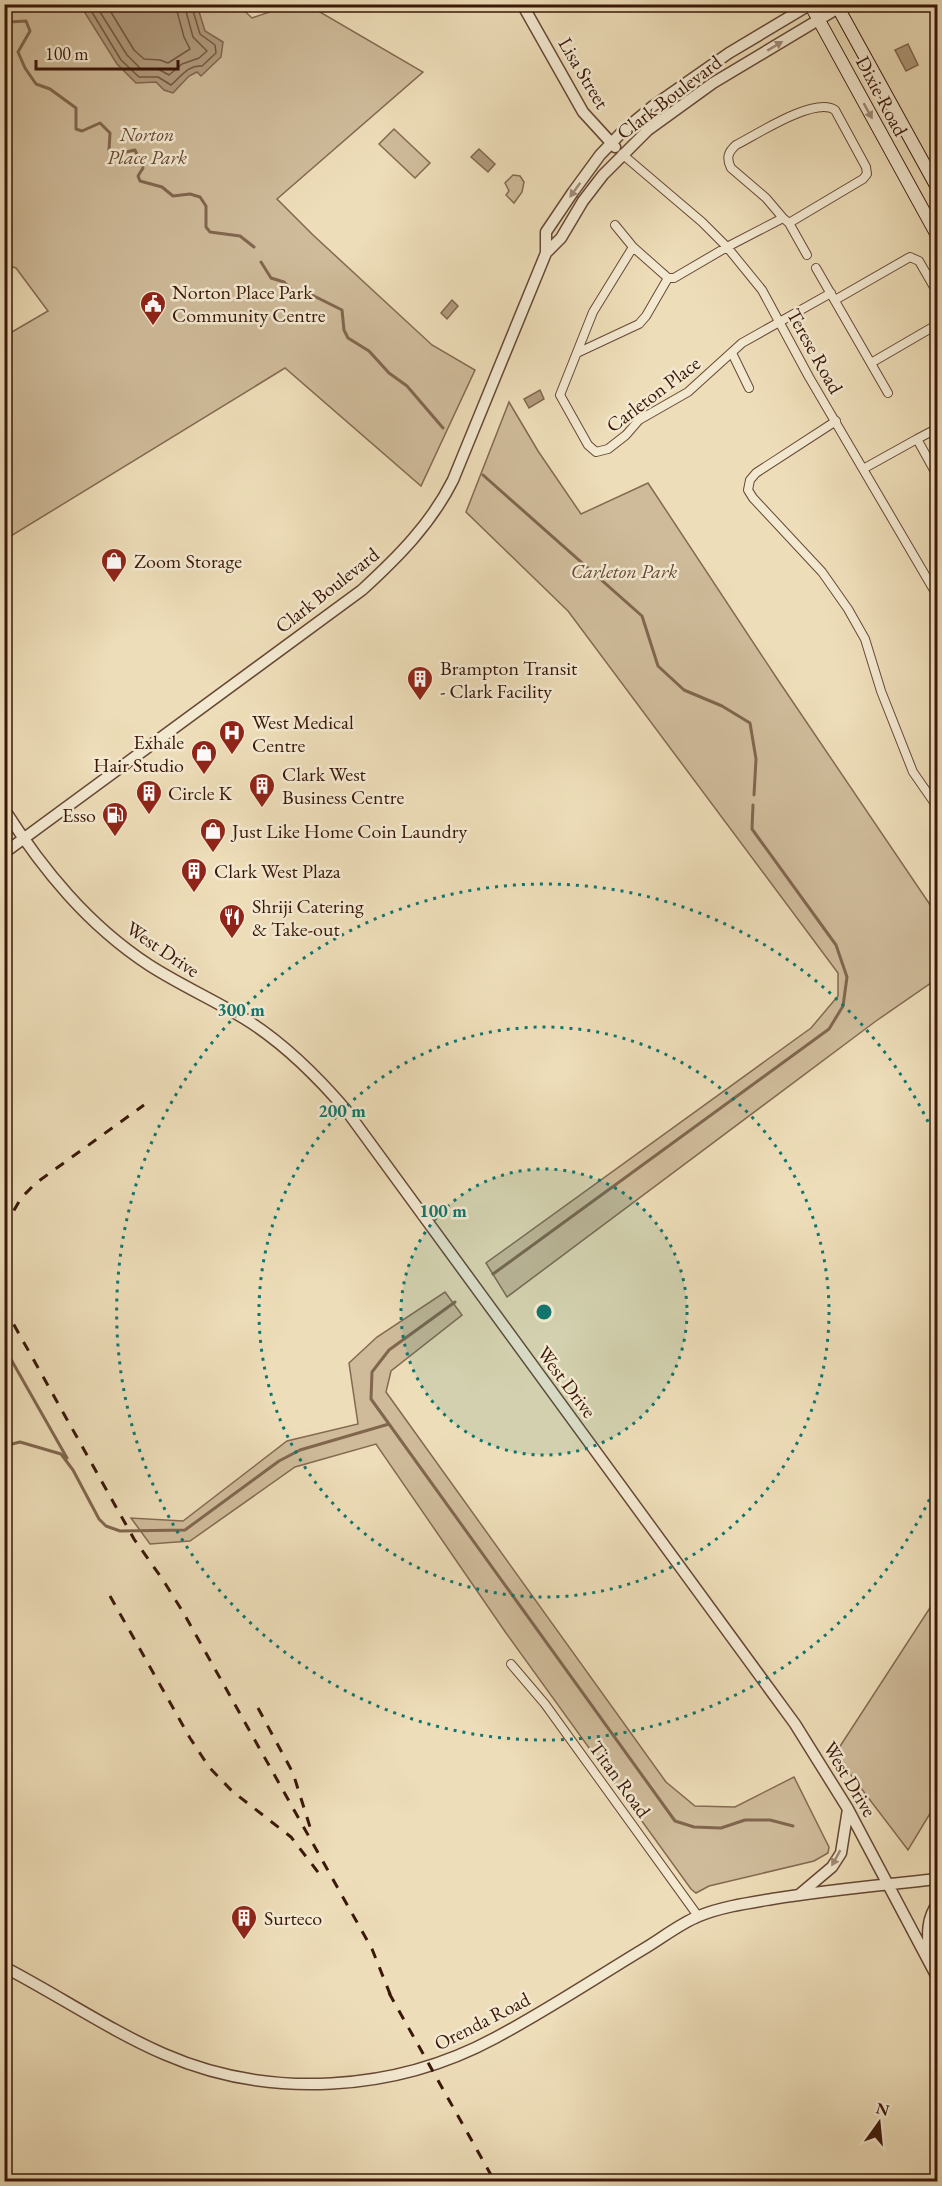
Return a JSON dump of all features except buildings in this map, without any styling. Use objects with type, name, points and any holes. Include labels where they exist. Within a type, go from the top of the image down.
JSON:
[{"type":"main road","name":"Dixie Road","points":[[810,5],[938,237]]},
{"type":"main road","name":"Dixie Road","points":[[840,6],[938,189]]},
{"type":"street","name":"Lisa Street","points":[[522,4],[584,112],[622,154]]},
{"type":"street","name":"Clark Boulevard","points":[[4,853],[362,590],[394,561],[433,514],[453,480],[546,253],[546,232],[573,192],[611,144],[653,106],[729,53],[810,5]]},
{"type":"street","name":"Clark Boulevard","points":[[546,253],[561,238],[583,201],[622,154],[648,130],[705,88],[840,6]]},
{"type":"street","points":[[615,225],[633,247],[668,278],[674,278],[727,247],[786,220],[863,179],[867,174],[866,167],[835,110],[824,106],[792,115],[736,145],[730,151],[728,162],[731,168],[766,198],[786,220],[807,255]]},
{"type":"street","name":"Terese Road","points":[[622,154],[702,222],[727,247],[762,290],[809,377],[938,597]]},
{"type":"street","name":"Carleton Place","points":[[633,247],[593,312],[560,395],[588,445],[596,452],[608,449],[626,435],[639,420],[688,392],[742,343],[910,257],[919,261],[938,294]]},
{"type":"street","points":[[816,268],[888,393]]},
{"type":"street","points":[[577,353],[639,324],[668,278]]},
{"type":"street","points":[[871,363],[938,324]]},
{"type":"street","points":[[732,353],[749,388]]},
{"type":"street","points":[[836,421],[756,473],[750,480],[748,490],[822,572],[848,609],[865,639],[881,691],[913,772],[938,808]]},
{"type":"street","points":[[862,468],[938,428]]},
{"type":"street","points":[[917,439],[938,477]]},
{"type":"street","name":"West Drive","points":[[4,809],[23,839],[56,882],[100,927],[150,965],[237,1014],[267,1034],[320,1079],[340,1103],[760,1673],[795,1724],[848,1809],[938,1979]]},
{"type":"street","name":"Titan Road","points":[[512,1664],[545,1704],[698,1916]]},
{"type":"street","points":[[800,1894],[832,1867],[841,1853],[848,1809]]},
{"type":"street","name":"Orenda Road","points":[[4,1967],[142,2044],[194,2065],[231,2076],[282,2083],[353,2082],[394,2076],[464,2053],[535,2016],[698,1916],[748,1903],[800,1894],[938,1879]]},
{"type":"street","points":[[929,1962],[928,1922],[930,1913],[938,1903]]},
{"type":"green space","name":"Norton Place Park","points":[[4,5],[238,5],[252,18],[290,5],[308,5],[423,72],[277,199],[432,345],[475,370],[421,486],[285,368],[6,539],[4,536],[5,336],[48,311],[16,268],[5,265]]},
{"type":"green space","points":[[394,129],[430,163],[415,178],[379,144]]},
{"type":"green space","points":[[513,175],[520,176],[524,182],[522,192],[514,203],[506,195],[509,191],[505,183]]},
{"type":"green space","name":"Carleton Park","points":[[509,402],[538,451],[581,514],[648,483],[937,915],[938,978],[876,1021],[507,1297],[486,1263],[811,1028],[838,996],[838,973],[568,611],[466,512]]},
{"type":"green space","points":[[445,1292],[462,1315],[391,1371],[386,1392],[666,1782],[695,1806],[735,1807],[794,1777],[829,1847],[828,1853],[814,1861],[709,1886],[696,1893],[691,1889],[506,1633],[376,1444],[295,1467],[190,1541],[150,1544],[131,1518],[183,1521],[287,1441],[358,1424],[349,1363],[377,1337]]},
{"type":"green space","points":[[937,1597],[937,1802],[908,1850],[835,1754]]},
{"type":"water","points":[[77,5],[197,5],[205,31],[223,42],[221,57],[201,76],[197,72],[189,76],[173,93],[164,90],[156,82],[136,83],[117,64],[82,8]]},
{"type":"water","points":[[908,44],[918,65],[906,71],[895,50]]},
{"type":"water","points":[[479,149],[495,164],[488,172],[471,157]]},
{"type":"water","points":[[452,300],[458,306],[447,319],[441,313]]},
{"type":"water","points":[[540,390],[544,399],[529,408],[524,399]]},
{"type":"waterway","points":[[4,16],[9,22],[26,21],[30,31],[18,52],[25,68],[36,84],[50,89],[76,108],[76,129],[82,131],[100,123],[110,133],[109,150],[112,155],[135,150],[143,168],[138,176],[140,181],[162,187],[173,196],[190,194],[200,197],[206,206],[206,227],[210,232],[240,236],[254,247]]},
{"type":"waterway","points":[[261,262],[271,278],[284,282],[292,290],[314,296],[342,310],[344,330],[348,338],[369,351],[389,373],[407,386],[443,428]]},
{"type":"waterway","points":[[483,475],[642,616],[658,666],[684,690],[722,706],[750,723],[756,759],[754,795]]},
{"type":"waterway","points":[[493,1274],[829,1029],[843,1006],[847,977],[836,945],[752,829],[753,805]]},
{"type":"waterway","points":[[455,1302],[389,1350],[372,1372],[371,1399],[675,1821],[694,1827],[721,1828],[745,1820],[770,1820],[793,1826]]},
{"type":"waterway","points":[[4,1347],[67,1458]]},
{"type":"waterway","points":[[4,1446],[20,1442],[61,1454],[73,1470],[99,1519],[106,1526],[120,1531],[185,1530],[279,1461],[300,1450],[389,1424]]},
{"type":"railway","points":[[4,1228],[21,1198],[36,1183],[144,1105]]},
{"type":"railway","points":[[4,1307],[134,1539],[183,1612],[372,1949],[392,1999]]},
{"type":"railway","points":[[110,1596],[190,1738],[209,1767],[232,1791],[291,1837],[324,1880]]},
{"type":"railway","points":[[258,1708],[293,1773],[310,1827]]},
{"type":"railway","points":[[389,1993],[495,2182]]},
{"type":"place","name":"Norton Place Park Community Centre","points":[[153,327]]},
{"type":"place","name":"Zoom Storage","points":[[114,584]]},
{"type":"place","name":"Brampton Transit - Clark Facility","points":[[420,702]]},
{"type":"place","name":"West Medical Centre","points":[[232,756]]},
{"type":"place","name":"Exhale Hair Studio","points":[[204,776]]},
{"type":"place","name":"Clark West Business Centre","points":[[262,809]]},
{"type":"place","name":"Circle K","points":[[149,816]]},
{"type":"place","name":"Esso","points":[[115,838]]},
{"type":"place","name":"Just Like Home Coin Laundry","points":[[213,854]]},
{"type":"place","name":"Clark West Plaza","points":[[194,894]]},
{"type":"place","name":"Shriji Catering & Take-out","points":[[232,940]]},
{"type":"place","name":"Surteco","points":[[244,1941]]}]
